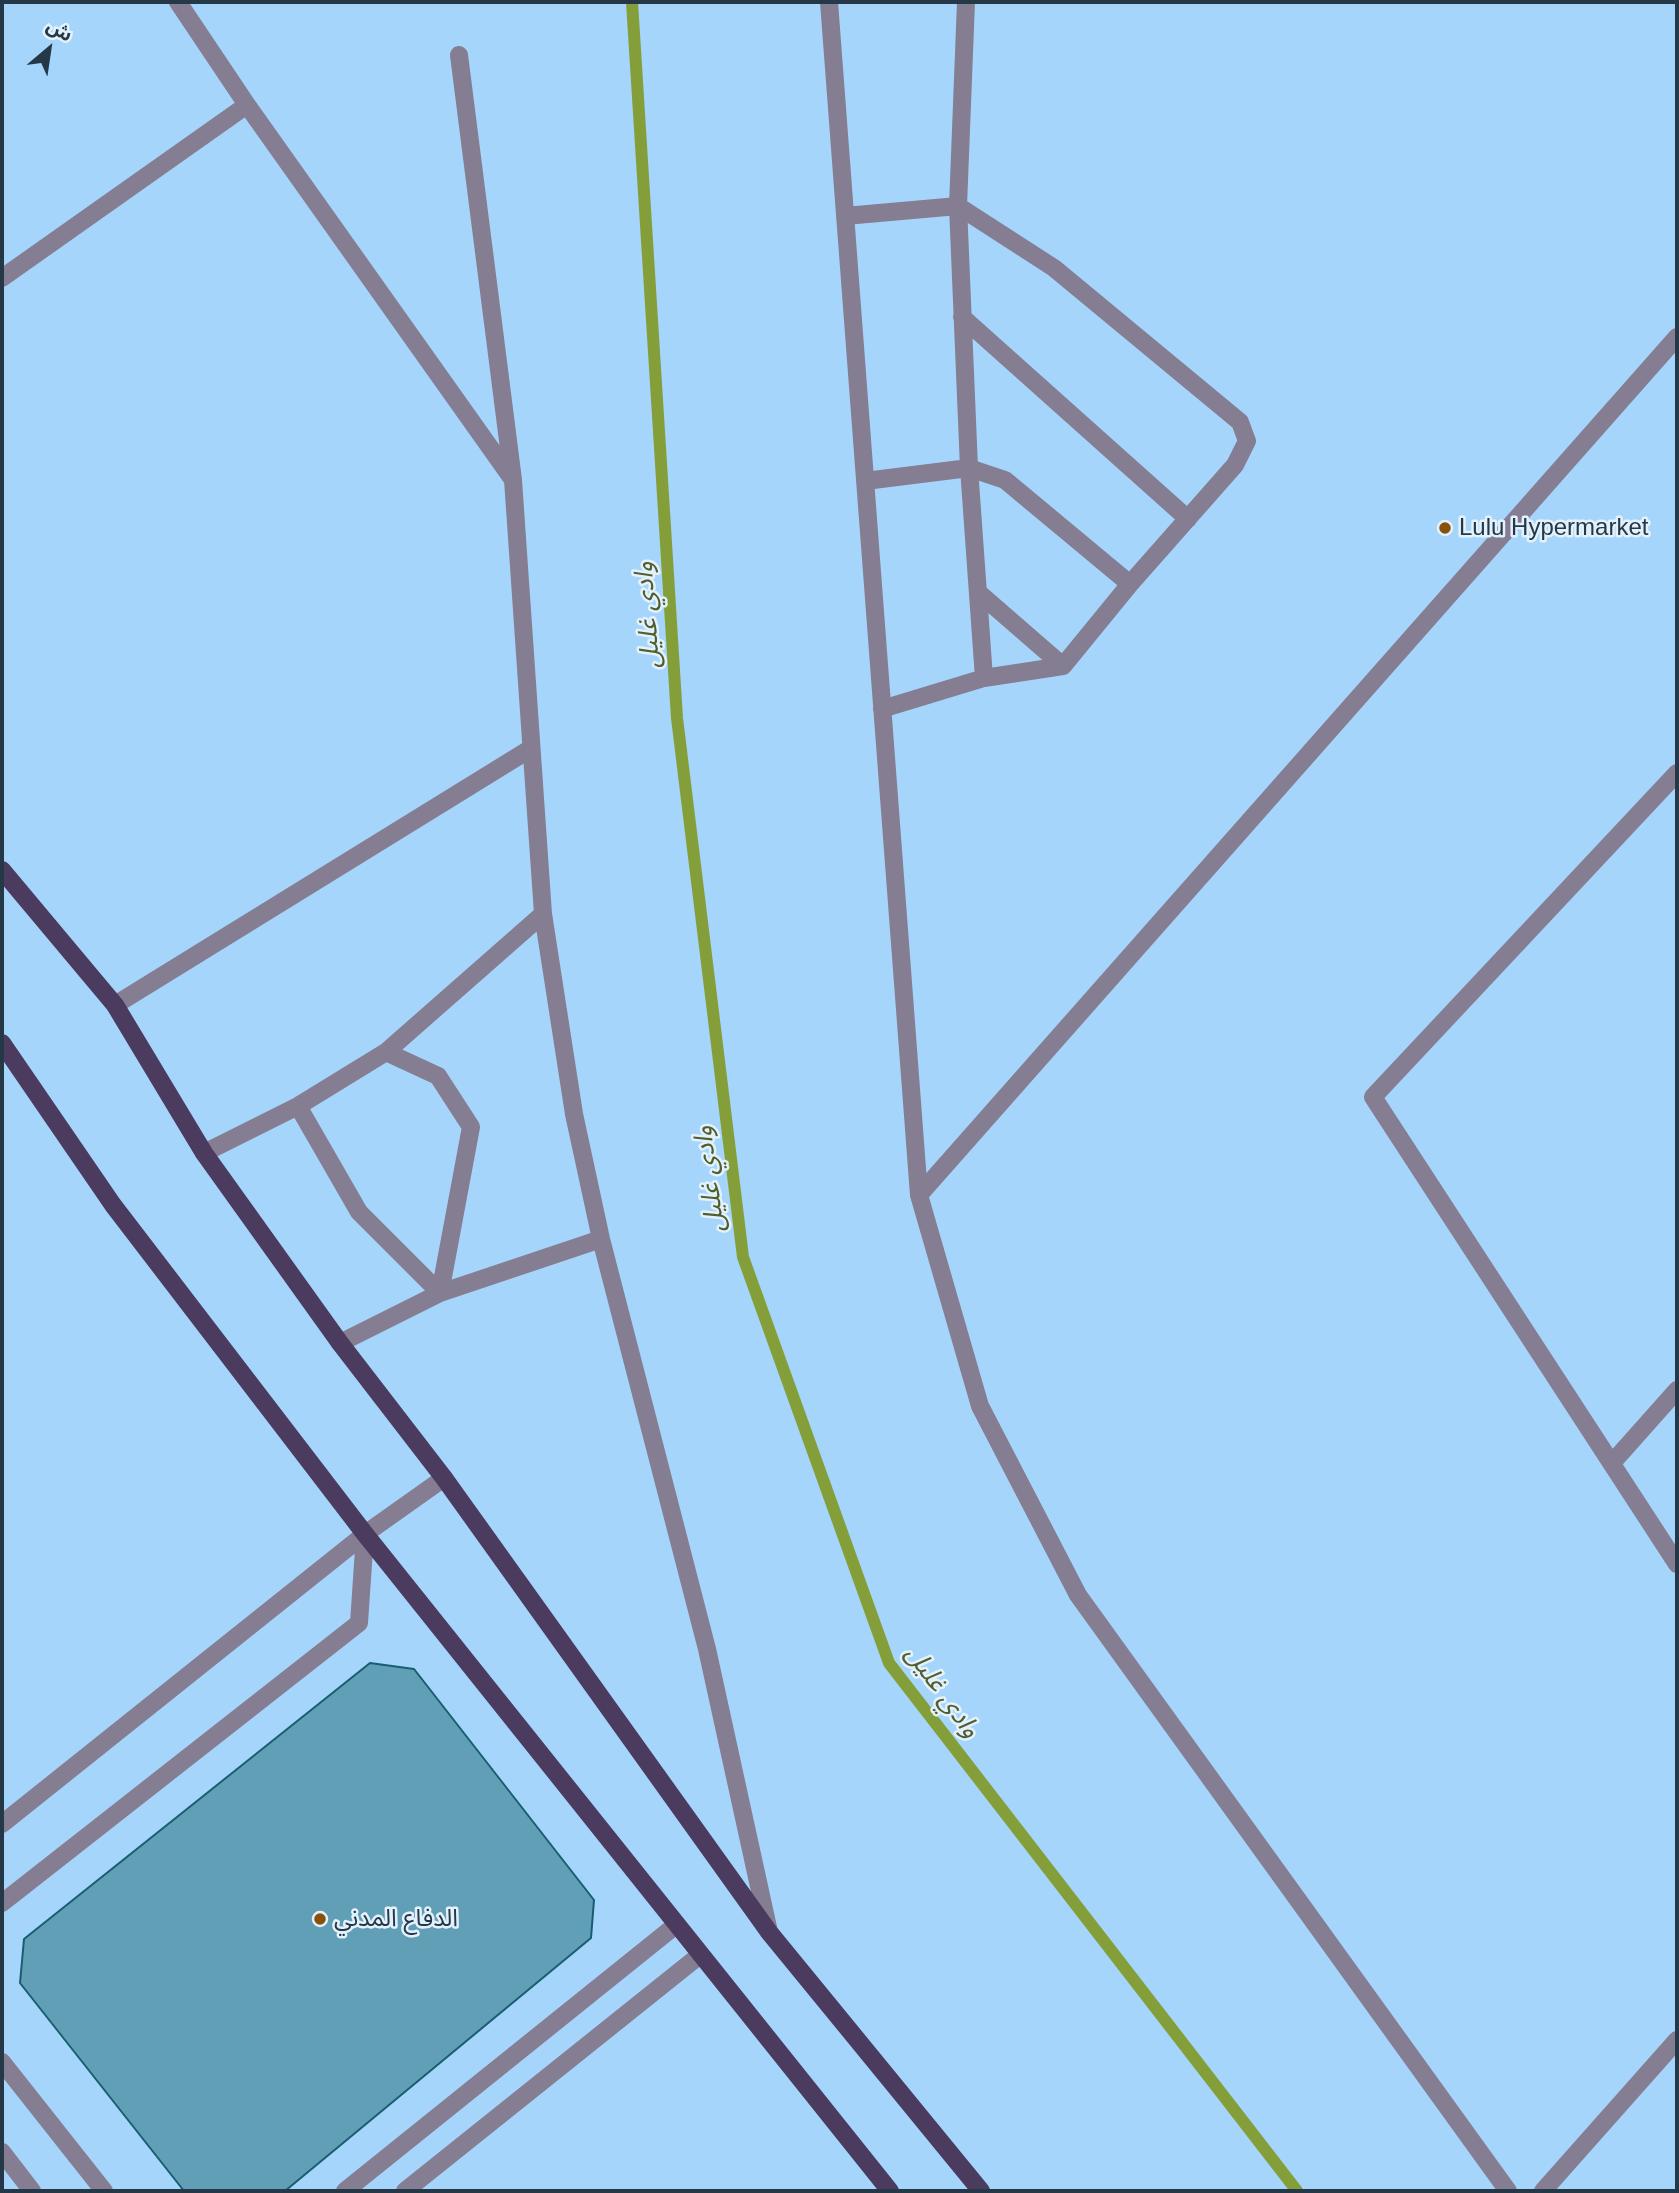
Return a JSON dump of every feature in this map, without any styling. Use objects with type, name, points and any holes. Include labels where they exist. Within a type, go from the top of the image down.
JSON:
[{"type":"main road","points":[[2,870],[115,1004],[204,1153],[340,1343],[444,1478],[769,1932],[981,2191]]},
{"type":"main road","points":[[2,1043],[113,1205],[365,1534],[890,2191]]},
{"type":"street","points":[[177,2],[247,106],[513,480]]},
{"type":"street","points":[[829,2],[919,1195],[980,1405],[1078,1595],[1508,2191]]},
{"type":"street","points":[[966,2],[958,206],[969,468],[984,678]]},
{"type":"street","points":[[460,55],[513,480],[543,914],[575,1114],[601,1239],[707,1649],[769,1932]]},
{"type":"street","points":[[2,278],[247,106]]},
{"type":"street","points":[[845,216],[958,206],[1055,268],[1240,422],[1247,441],[1235,465],[1130,584],[1063,666],[984,678],[882,709]]},
{"type":"street","points":[[962,317],[1188,519]]},
{"type":"street","points":[[919,1195],[1677,337]]},
{"type":"street","points":[[865,481],[969,468],[1005,480],[1130,584]]},
{"type":"street","points":[[979,593],[1063,666]]},
{"type":"street","points":[[115,1004],[530,749]]},
{"type":"street","points":[[1677,773],[1373,1097],[1677,1564]]},
{"type":"street","points":[[204,1153],[298,1105],[386,1052],[543,914]]},
{"type":"street","points":[[386,1052],[438,1076],[471,1127],[440,1293]]},
{"type":"street","points":[[298,1105],[359,1212],[440,1293]]},
{"type":"street","points":[[340,1343],[440,1293],[601,1239]]},
{"type":"street","points":[[1612,1464],[1677,1390]]},
{"type":"street","points":[[2,1824],[365,1534],[444,1478]]},
{"type":"street","points":[[2,1903],[359,1623],[365,1534]]},
{"type":"street","points":[[345,2191],[676,1925]]},
{"type":"street","points":[[405,2191],[701,1955]]},
{"type":"street","points":[[1544,2191],[1677,2040]]},
{"type":"street","points":[[2,2062],[104,2191]]},
{"type":"street","points":[[2,2152],[32,2191]]},
{"type":"building","name":"الدفاع المدني","points":[[370,1663],[414,1669],[594,1900],[591,1938],[285,2191],[184,2191],[20,1983],[24,1939]]},
{"type":"waterway","name":"وادي غليل","points":[[632,2],[677,718],[743,1257],[889,1663],[1297,2191]]},
{"type":"place","name":"Lulu Hypermarket","points":[[1445,528]]},
{"type":"place","name":"الدفاع المدني","points":[[320,1919]]}]
